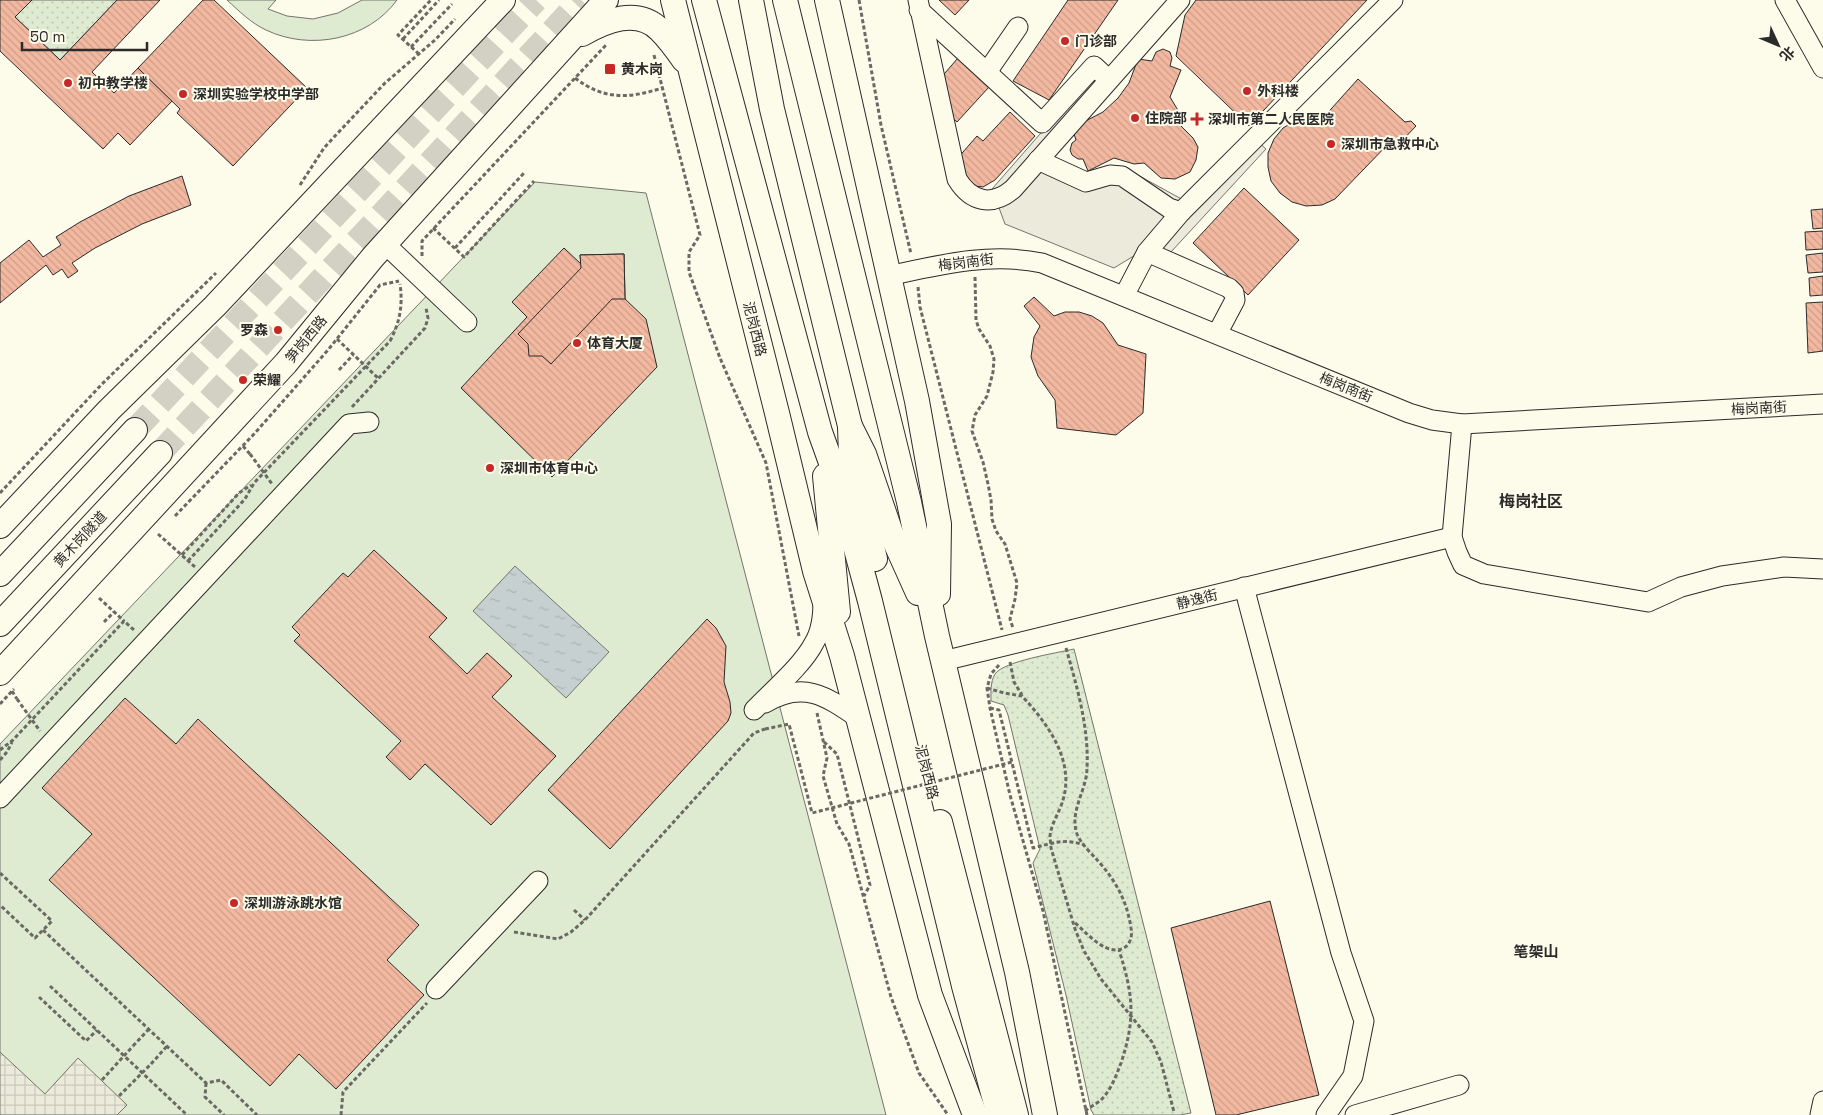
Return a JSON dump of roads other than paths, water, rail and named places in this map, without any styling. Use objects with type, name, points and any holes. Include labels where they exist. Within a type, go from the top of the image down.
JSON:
[{"type":"main road","points":[[0,526],[109,410],[215,306],[503,0]]},
{"type":"main road","name":"笋岗西路","points":[[10,683],[286,364],[385,244],[606,0]]},
{"type":"main road","name":"泥岗西路","points":[[673,0],[815,571],[842,656],[930,996],[975,1115]]},
{"type":"main road","name":"泥岗西路","points":[[704,0],[820,432],[838,482],[964,986],[999,1115]]},
{"type":"main road","name":"泥岗西路","points":[[751,0],[772,109],[850,426],[851,457],[892,631],[1016,1115]]},
{"type":"main road","name":"泥岗西路","points":[[785,0],[909,502],[937,636],[1017,972],[1045,1115]]},
{"type":"main road","points":[[827,0],[917,401],[939,524],[937,636]]},
{"type":"main road","points":[[567,42],[610,20],[637,18],[659,28],[689,68]]},
{"type":"main road","name":"泥岗西路","points":[[850,426],[864,454],[891,533],[937,636]]},
{"type":"main road","points":[[0,574],[135,430]]},
{"type":"main road","name":"泥岗西路","points":[[820,432],[842,656]]},
{"type":"main road","name":"黄木岗隧道","points":[[0,624],[160,453]]},
{"type":"street","points":[[918,5],[955,174],[960,185],[974,197],[982,200],[999,199],[1012,190],[1108,79],[1180,0]]},
{"type":"street","points":[[1124,296],[1147,252],[1181,212],[1393,0]]},
{"type":"street","points":[[1785,0],[1823,68]]},
{"type":"street","points":[[918,5],[1042,123],[1094,66],[1108,79]]},
{"type":"street","points":[[987,72],[1018,27]]},
{"type":"street","points":[[1038,160],[1086,182],[1110,175],[1122,176],[1170,208],[1181,212]]},
{"type":"street","points":[[385,244],[467,322]]},
{"type":"street","points":[[1147,252],[1229,288],[1234,293],[1235,300],[1218,334]]},
{"type":"street","name":"梅岗南街","points":[[888,276],[980,259],[1021,259],[1042,263],[1432,420],[1462,424],[1823,404]]},
{"type":"street","points":[[0,798],[350,424],[369,422]]},
{"type":"street","points":[[1462,424],[1452,537],[1456,552],[1463,565],[1484,574],[1648,602],[1681,587],[1722,576],[1784,567],[1823,569]]},
{"type":"street","name":"静逸街","points":[[943,661],[1452,537]]},
{"type":"street","points":[[1244,588],[1341,953],[1364,1022],[1353,1076],[1326,1115]]},
{"type":"street","points":[[824,599],[822,620],[815,642],[804,658],[754,710],[770,700],[801,690],[834,701],[858,718]]},
{"type":"street","points":[[433,994],[538,880]]},
{"type":"street","points":[[1355,1115],[1459,1085]]},
{"type":"street","points":[[1820,1115],[1823,1101]]},
{"type":"water","points":[[515,566],[609,652],[566,698],[473,611]]},
{"type":"tunnel","points":[[135,430],[536,0]]},
{"type":"tunnel","points":[[160,453],[581,0]]},
{"type":"place","name":"门诊部","points":[[1065,41]]},
{"type":"place","name":"黄木岗","points":[[610,69]]},
{"type":"place","name":"初中教学楼","points":[[68,83]]},
{"type":"place","name":"外科楼","points":[[1247,91]]},
{"type":"place","name":"深圳实验学校中学部","points":[[183,94]]},
{"type":"place","name":"住院部","points":[[1135,118]]},
{"type":"place","name":"深圳市第二人民医院","points":[[1197,119]]},
{"type":"place","name":"深圳市急救中心","points":[[1331,144]]},
{"type":"place","name":"罗森","points":[[278,330]]},
{"type":"place","name":"体育大厦","points":[[577,343]]},
{"type":"place","name":"荣耀","points":[[243,380]]},
{"type":"place","name":"深圳市体育中心","points":[[490,468]]},
{"type":"place","name":"深圳游泳跳水馆","points":[[234,903]]},
{"type":"district","name":"梅岗社区","points":[[1531,501]]},
{"type":"district","name":"笔架山","points":[[1536,952]]}]
